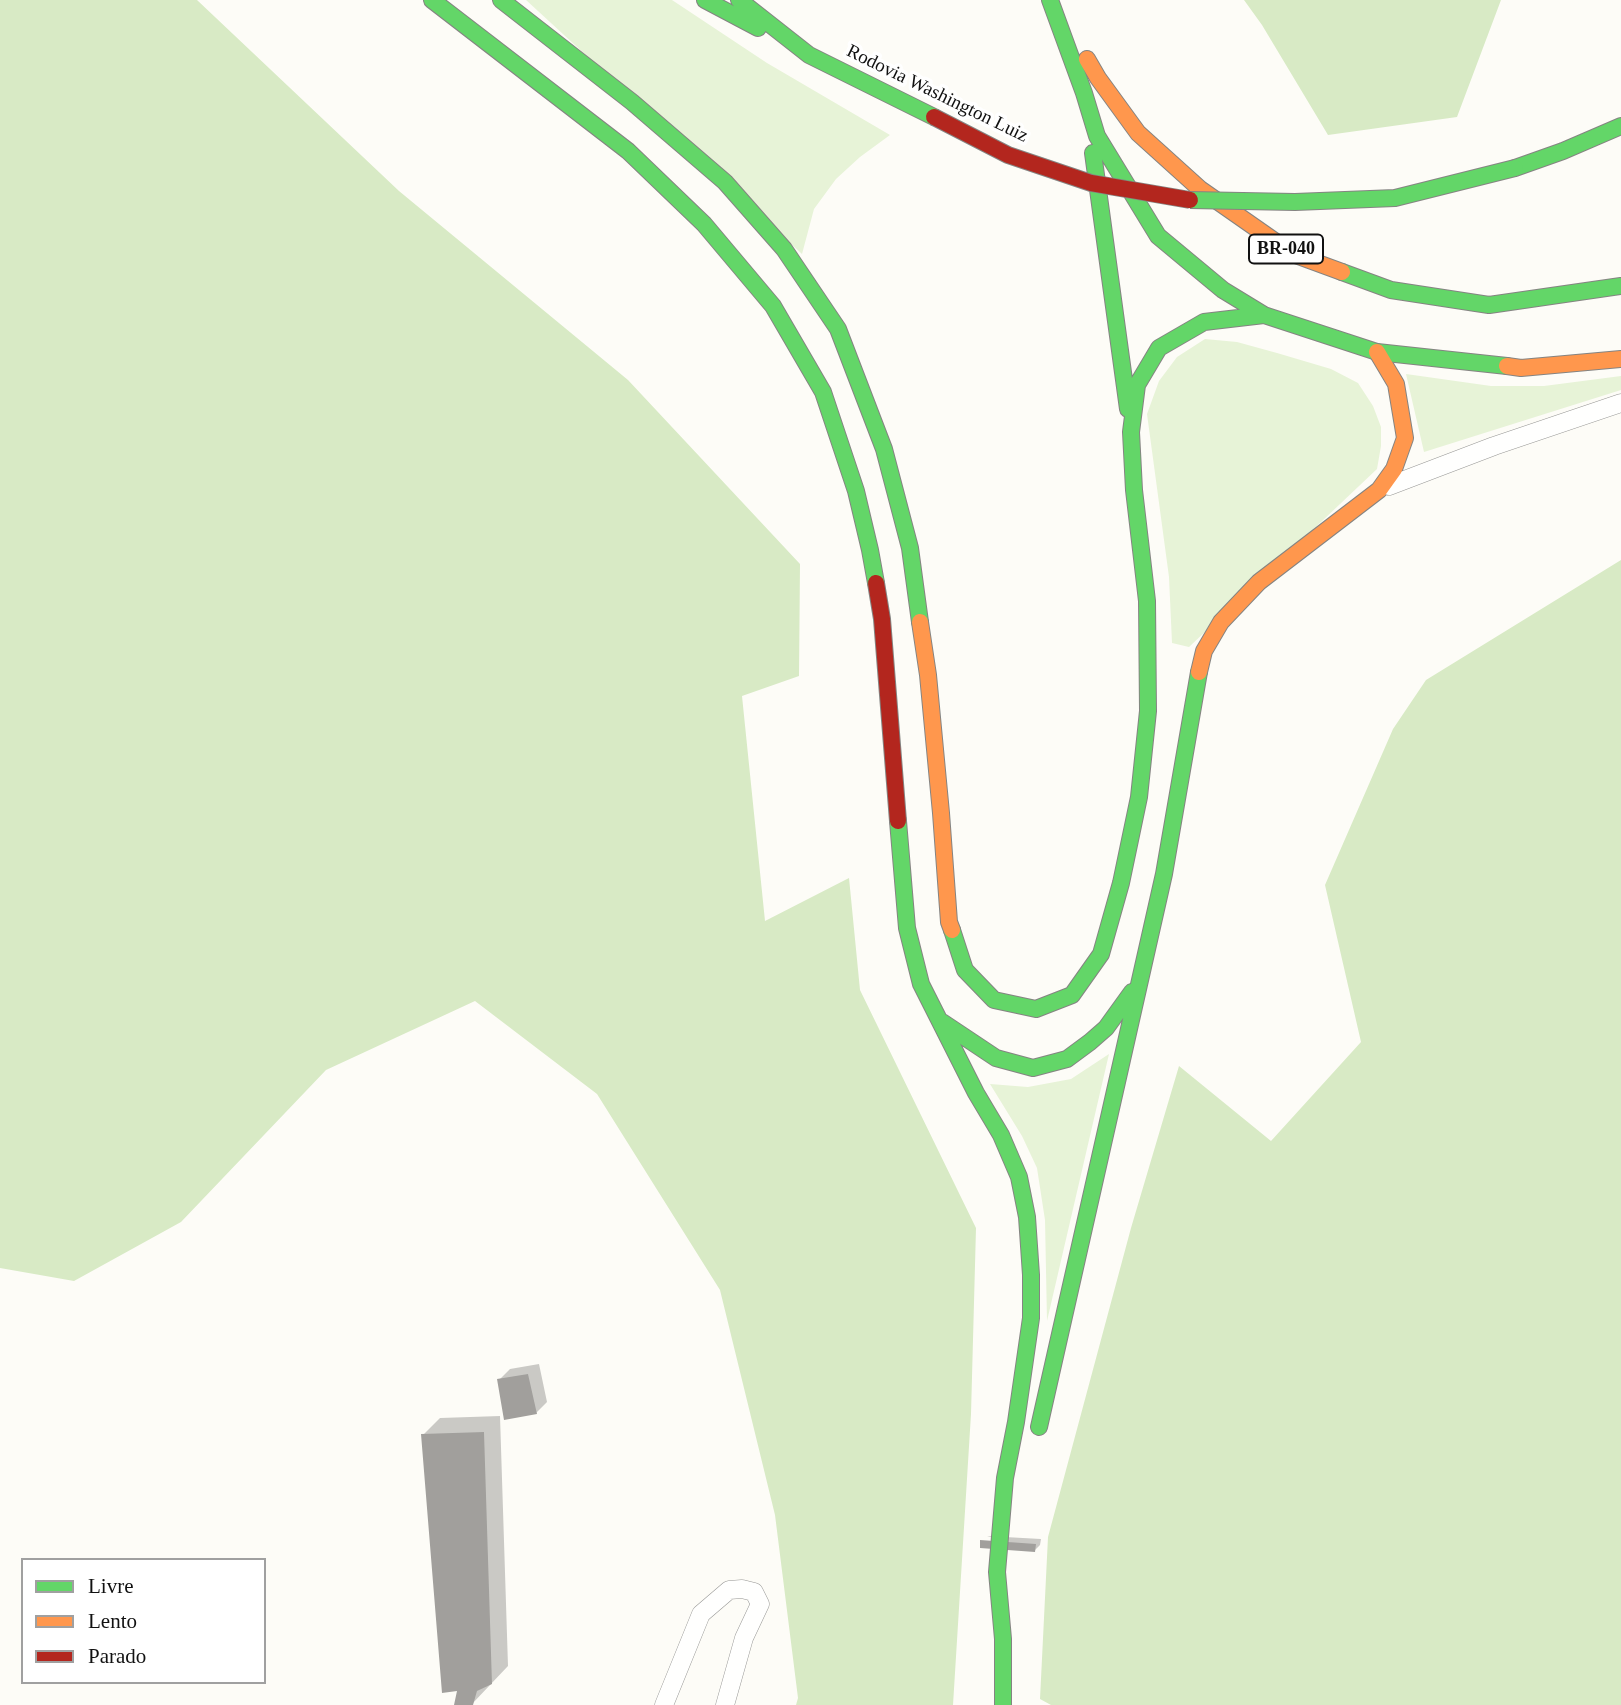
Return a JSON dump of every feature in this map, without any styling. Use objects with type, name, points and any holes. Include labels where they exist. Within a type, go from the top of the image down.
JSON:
[{"type":"main road","points":[[432,0],[628,151],[704,224],[773,306],[823,392],[856,491],[883,619],[907,928],[921,984],[966,1075],[1001,1135],[1019,1177],[1027,1217],[1031,1318],[1005,1478],[997,1572],[1003,1639],[1003,1705]]},
{"type":"main road","points":[[502,0],[632,102],[725,182],[784,249],[838,329],[884,449],[910,548],[928,675],[949,922],[965,970],[994,1000],[1036,1009],[1072,995],[1101,954],[1121,883],[1139,797],[1148,711],[1147,601],[1131,432],[1084,93]]},
{"type":"main road","points":[[705,0],[809,55]]},
{"type":"main road","name":"Rodovia Washington Luiz","points":[[739,0],[809,55],[1008,155],[1091,183],[1183,200],[1295,202],[1395,198],[1515,168],[1621,126]]},
{"type":"main road","points":[[1051,0],[1097,136],[1158,236],[1223,290],[1264,315],[1377,352],[1521,368],[1621,359]]},
{"type":"main road","name":"BR-040","points":[[1051,0],[1098,78],[1138,133],[1200,189],[1293,254],[1391,290],[1489,305],[1621,286]]},
{"type":"main road","points":[[1131,432],[1137,385],[1159,348],[1204,321],[1264,315]]},
{"type":"main road","points":[[1036,1446],[1164,874],[1197,681],[1205,651],[1221,622],[1259,582],[1379,490],[1394,469],[1405,438],[1396,384],[1377,352]]},
{"type":"main road","points":[[942,1022],[996,1058],[1033,1068],[1067,1059],[1090,1042],[1106,1028],[1139,983]]},
{"type":"main road","points":[[1003,1639],[1013,1588]]},
{"type":"lane","points":[[1379,490],[1494,446],[1621,403]]},
{"type":"lane","points":[[664,1705],[701,1614],[729,1590],[754,1592],[760,1604],[744,1638],[725,1705]]},
{"type":"green space","points":[[0,0],[197,0],[399,191],[628,380],[800,564],[799,676],[742,696],[765,921],[849,878],[860,990],[976,1228],[971,1414],[953,1705],[796,1705],[798,1698],[775,1515],[720,1290],[597,1094],[475,1001],[326,1070],[181,1222],[74,1281],[0,1268]]},
{"type":"green space","points":[[526,0],[672,0],[767,63],[890,135],[836,179],[814,209],[802,254]]},
{"type":"green space","points":[[1244,0],[1501,0],[1457,117],[1328,135]]},
{"type":"green space","points":[[1205,339],[1237,342],[1277,353],[1331,369],[1358,383],[1373,406],[1381,427],[1381,446],[1377,469],[1189,647],[1172,643],[1169,577],[1147,414],[1159,381],[1177,357]]},
{"type":"green space","points":[[1406,374],[1491,386],[1544,386],[1621,376],[1621,390],[1424,452]]},
{"type":"green space","points":[[1621,560],[1621,1705],[1051,1705],[1040,1699],[1048,1537],[1131,1228],[1179,1066],[1271,1141],[1361,1042],[1325,885],[1393,729],[1426,680]]},
{"type":"green space","points":[[1109,1054],[1047,1321],[1045,1220],[1037,1168],[1022,1136],[990,1084],[1028,1087],[1071,1079]]},
{"type":"building","points":[[528,1374],[537,1414],[504,1420],[497,1379]]},
{"type":"building","points":[[484,1432],[492,1684],[477,1691],[473,1705],[454,1705],[457,1691],[442,1693],[421,1434]]},
{"type":"building","points":[[980,1540],[1036,1544],[1035,1552],[980,1548]]},
{"type":"traffic: fast","points":[[432,0],[628,151],[704,224],[773,306],[823,392],[856,491],[876,583]]},
{"type":"traffic: fast","points":[[501,0],[632,102],[725,182],[784,249],[838,329],[884,449],[910,548],[920,622]]},
{"type":"traffic: fast","points":[[705,0],[758,28]]},
{"type":"traffic: fast","points":[[739,0],[809,55],[934,117]]},
{"type":"traffic: fast","points":[[1050,0],[1097,136],[1158,236],[1223,290],[1264,315],[1377,352],[1507,366]]},
{"type":"traffic: fast","points":[[1515,168],[1621,126]]},
{"type":"traffic: fast","points":[[1093,153],[1128,409]]},
{"type":"traffic: fast","points":[[1190,200],[1295,202],[1395,198],[1515,168]]},
{"type":"traffic: fast","points":[[1342,272],[1391,290],[1489,305],[1621,286]]},
{"type":"traffic: fast","points":[[952,930],[965,970],[994,1000],[1036,1009],[1072,995],[1101,954],[1121,883],[1139,797],[1148,711],[1147,601],[1134,490],[1131,432],[1137,385],[1159,348],[1204,322],[1264,315]]},
{"type":"traffic: fast","points":[[1039,1427],[1164,874],[1199,672]]},
{"type":"traffic: fast","points":[[898,821],[907,928],[921,984],[976,1093],[1001,1135],[1019,1177],[1027,1217],[1031,1318],[1005,1478],[997,1572],[1003,1639],[1003,1705]]},
{"type":"traffic: fast","points":[[942,1022],[996,1058],[1033,1068],[1067,1059],[1090,1042],[1106,1028],[1132,992]]},
{"type":"traffic: slow","points":[[1087,59],[1138,133],[1200,189],[1293,254],[1342,272]]},
{"type":"traffic: slow","points":[[1199,672],[1204,651],[1221,622],[1259,582],[1379,490],[1394,469],[1405,438],[1396,384],[1377,352]]},
{"type":"traffic: slow","points":[[1507,366],[1521,368],[1621,359]]},
{"type":"traffic: slow","points":[[920,622],[928,675],[949,922],[952,930]]},
{"type":"traffic: jam","points":[[934,117],[1008,155],[1091,183],[1190,200]]},
{"type":"traffic: jam","points":[[876,583],[882,619],[898,821]]}]
